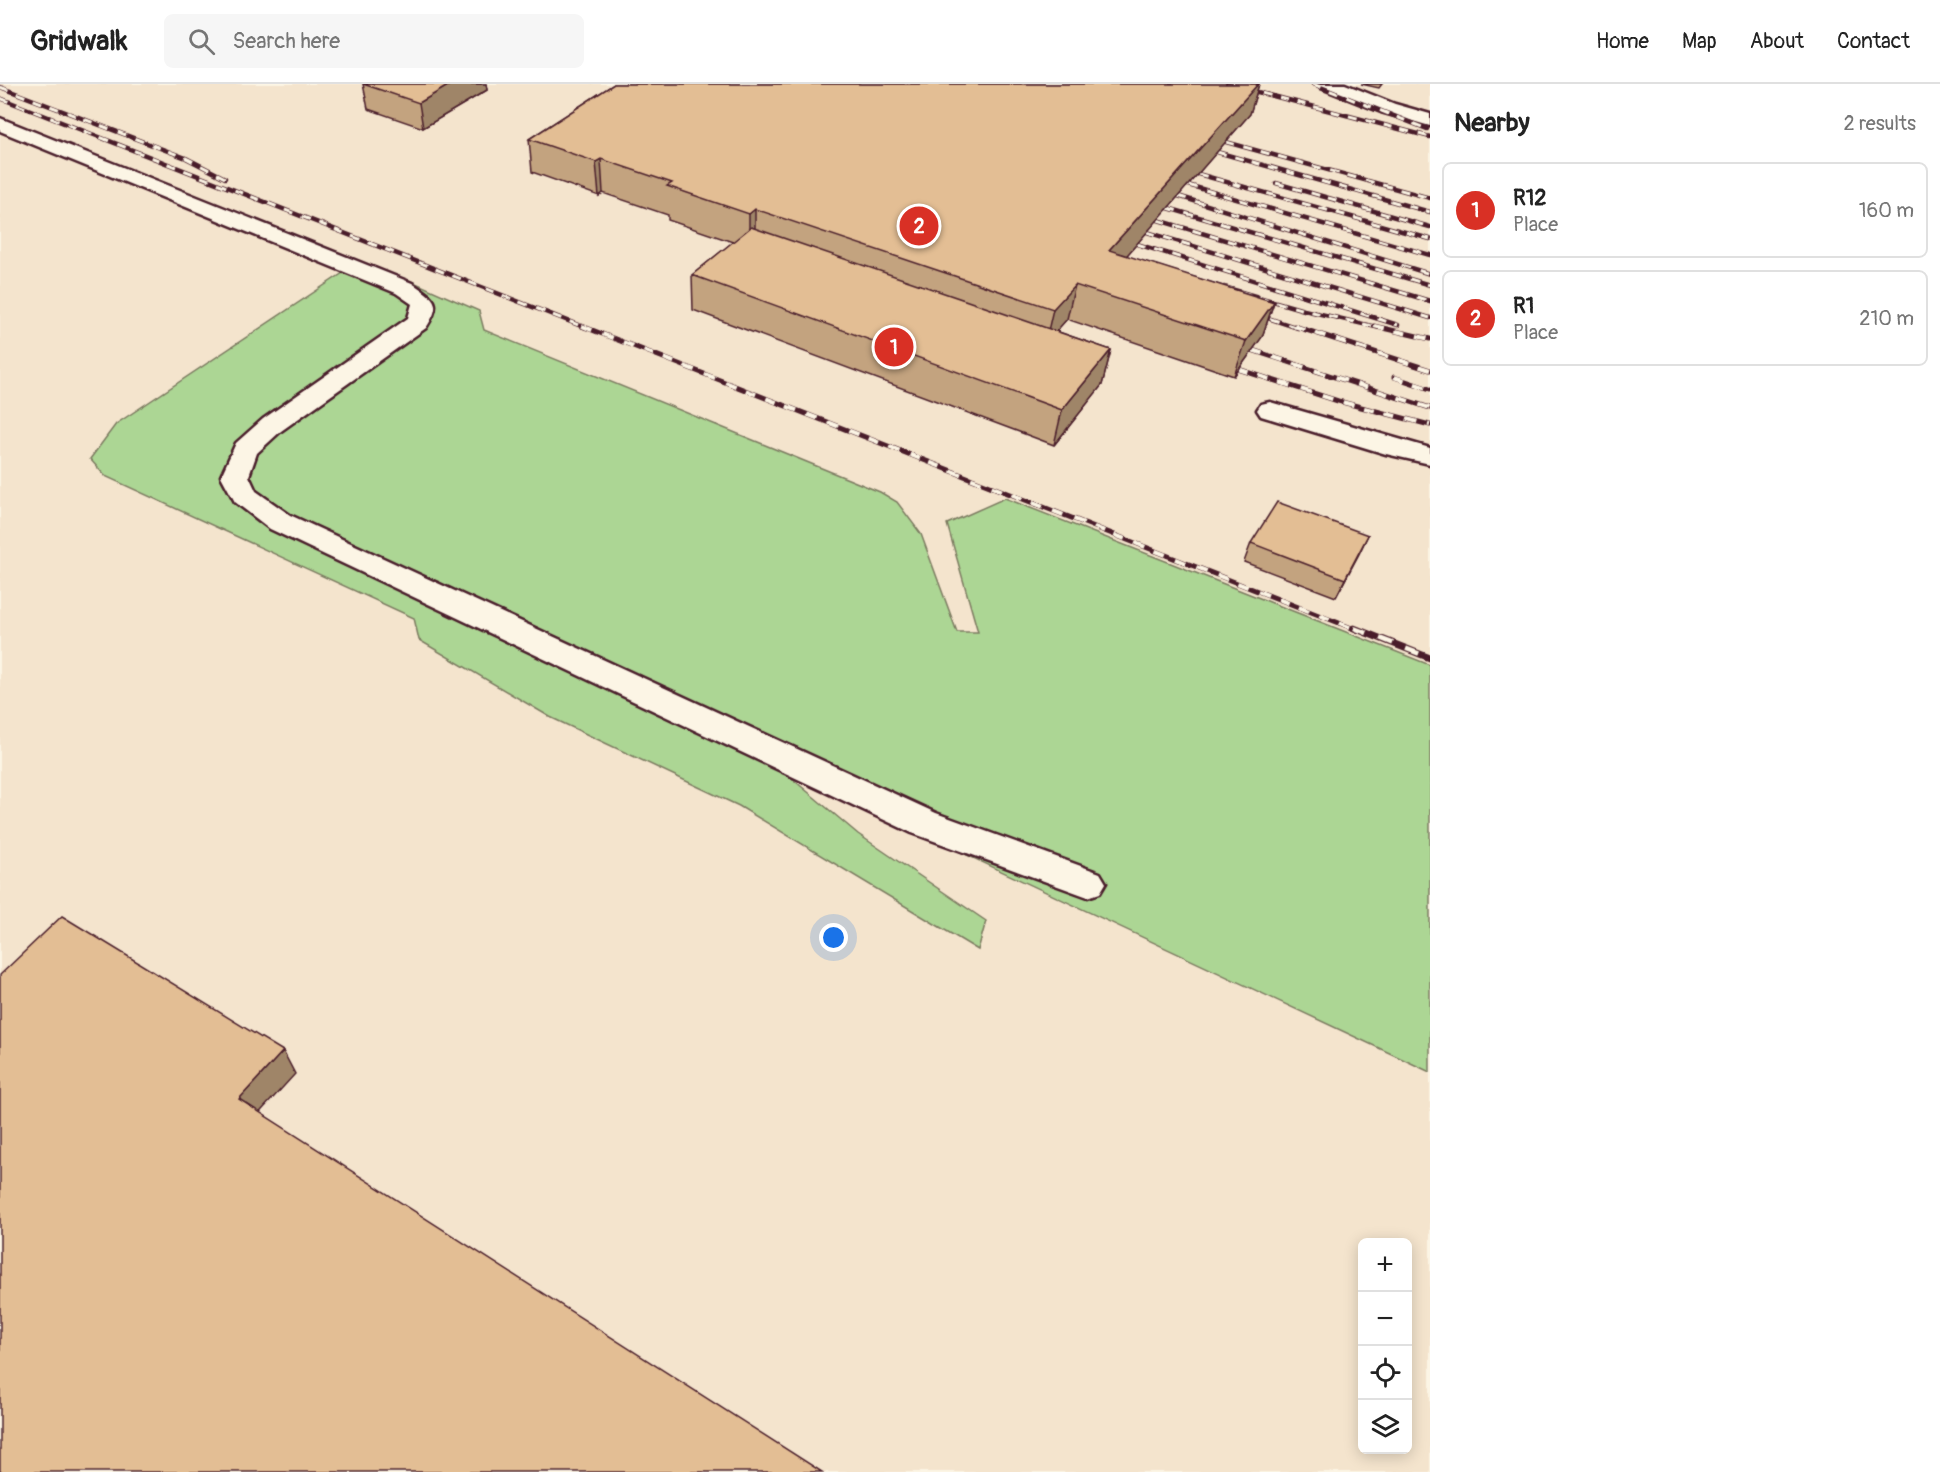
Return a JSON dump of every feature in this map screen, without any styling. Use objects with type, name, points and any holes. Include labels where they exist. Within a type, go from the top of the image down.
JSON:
[{"type":"lane","points":[[1328,84],[1388,108],[1430,120]]},
{"type":"lane","points":[[0,124],[404,288],[424,302],[423,313],[417,322],[272,425],[245,449],[235,476],[245,496],[280,522],[924,823],[1088,883]]},
{"type":"lane","points":[[1270,410],[1395,448],[1430,456]]},
{"type":"shaded area","points":[[0,84],[1430,84],[1430,1472],[0,1472]]},
{"type":"green space","points":[[343,273],[409,280],[479,311],[484,330],[880,492],[897,502],[921,534],[957,632],[978,632],[947,524],[1005,498],[1430,665],[1430,1072],[777,766],[858,834],[986,921],[978,950],[739,806],[550,717],[419,640],[414,618],[105,476],[90,459],[116,424]]},
{"type":"building","points":[[363,84],[451,84],[419,103]]},
{"type":"building","points":[[614,84],[1258,84],[1109,250],[1274,302],[1246,341],[1075,285],[1053,309],[755,209],[749,214],[667,186],[672,183],[601,159],[596,162],[529,139]]},
{"type":"building","points":[[751,227],[1111,350],[1062,410],[692,275]]},
{"type":"building","points":[[1277,502],[1368,535],[1345,579],[1251,543]]},
{"type":"building","points":[[62,916],[283,1051],[239,1099],[822,1472],[0,1472],[0,975]]},
{"type":"railway","points":[[1227,84],[1430,137]]},
{"type":"railway","points":[[1313,84],[1427,129]]},
{"type":"railway","points":[[0,87],[186,158],[225,178]]},
{"type":"railway","points":[[0,98],[586,328]]},
{"type":"railway","points":[[1226,142],[1430,198]]},
{"type":"railway","points":[[1217,152],[1430,212]]},
{"type":"railway","points":[[1198,174],[1430,239]]},
{"type":"railway","points":[[1276,183],[1430,227]]},
{"type":"railway","points":[[1188,185],[1430,255]]},
{"type":"railway","points":[[1178,196],[1430,274]]},
{"type":"railway","points":[[1168,208],[1430,285]]},
{"type":"railway","points":[[1158,220],[1430,301]]},
{"type":"railway","points":[[1147,232],[1430,318]]},
{"type":"railway","points":[[1137,244],[1398,325]]},
{"type":"railway","points":[[1224,287],[1304,310],[1380,328]]},
{"type":"railway","points":[[1253,313],[1298,328]]},
{"type":"railway","points":[[582,326],[1357,630]]},
{"type":"railway","points":[[1294,326],[1430,370]]},
{"type":"railway","points":[[1374,326],[1430,339]]},
{"type":"railway","points":[[1252,350],[1430,408]]},
{"type":"railway","points":[[1238,369],[1338,401],[1430,425]]},
{"type":"railway","points":[[1394,377],[1430,389]]},
{"type":"railway","points":[[1354,628],[1430,658]]},
{"type":"place","name":"R1","points":[[919,226]]},
{"type":"place","name":"R12","points":[[894,347]]}]
